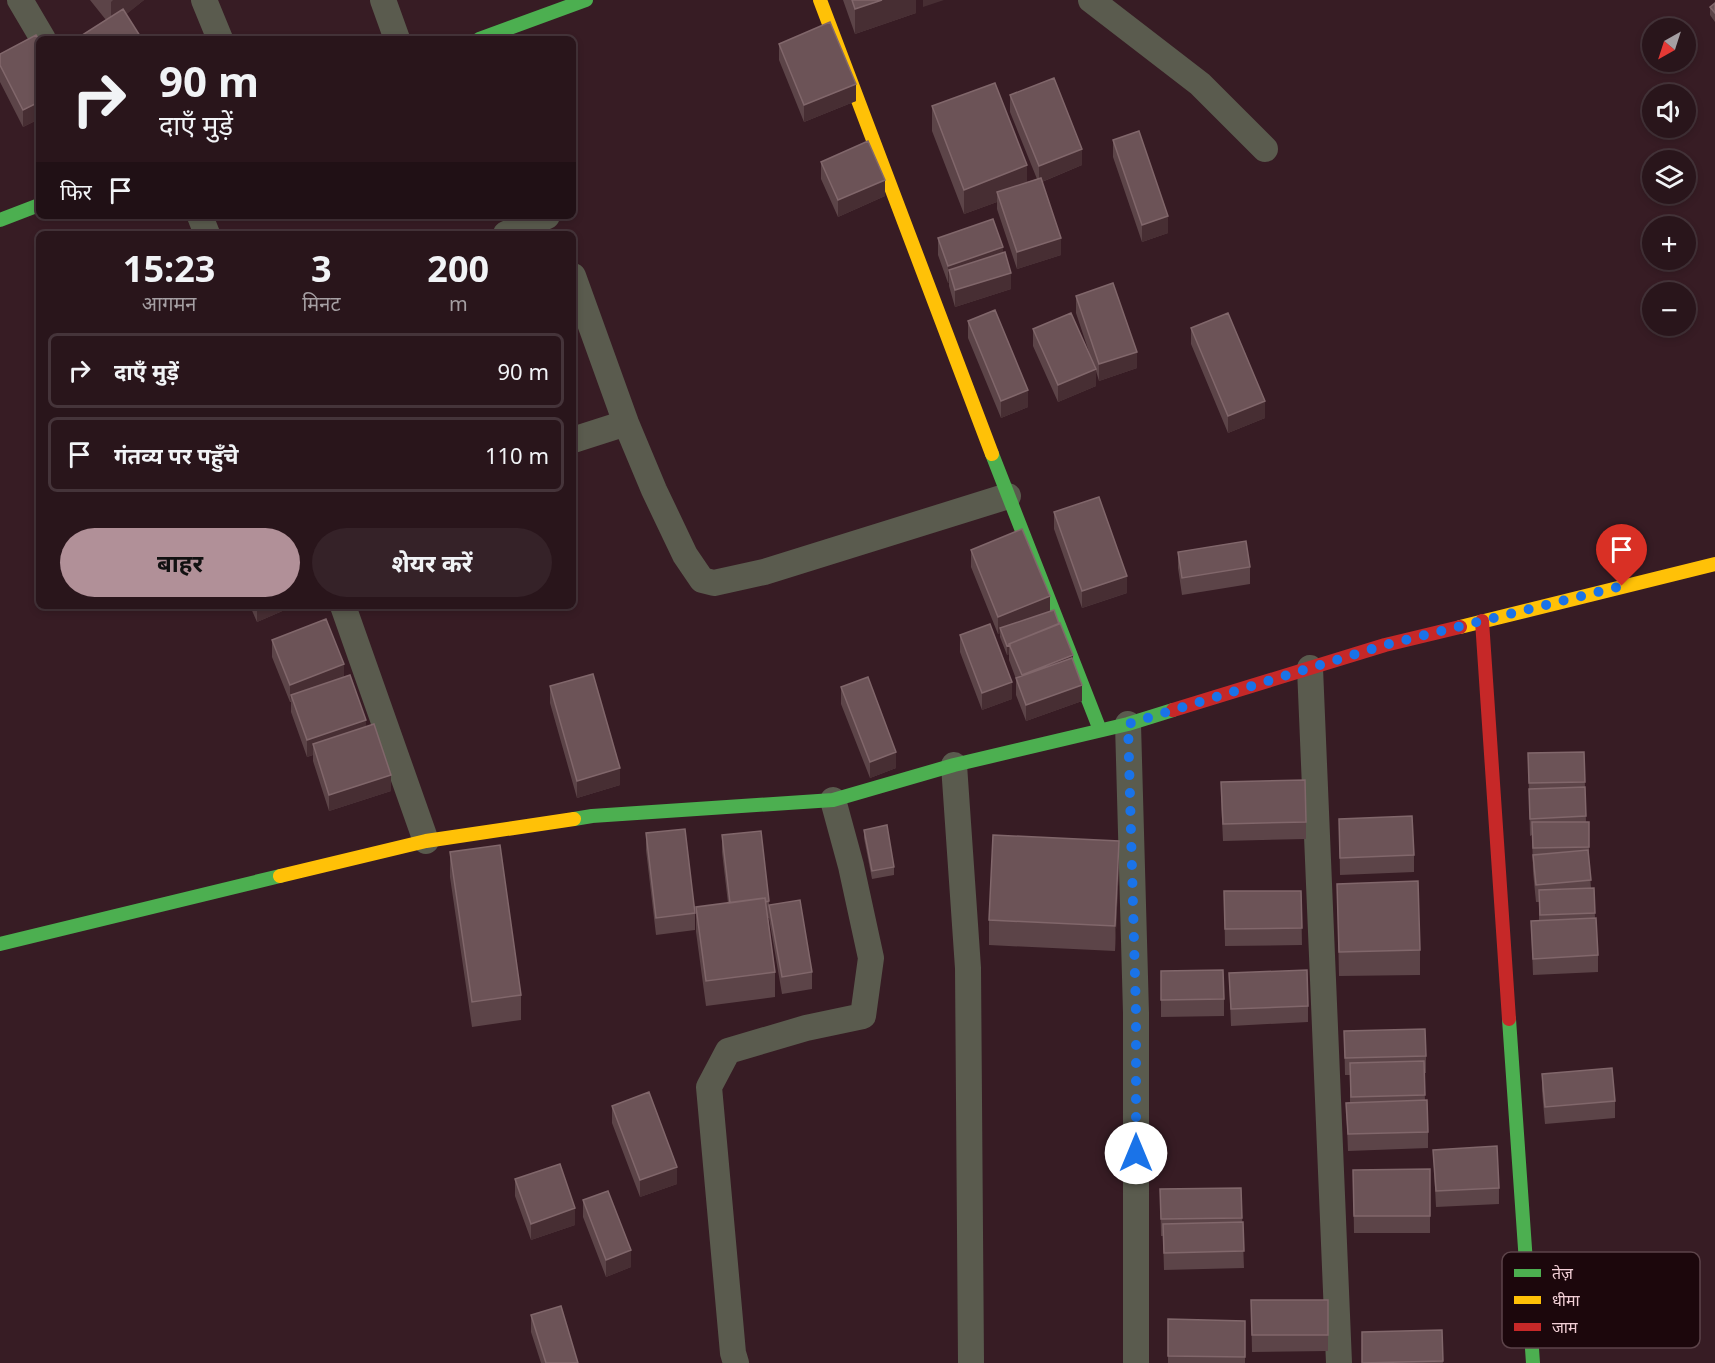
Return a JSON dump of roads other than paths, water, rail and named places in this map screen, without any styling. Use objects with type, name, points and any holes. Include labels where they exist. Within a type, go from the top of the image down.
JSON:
[{"type":"street","points":[[20,0],[42,36]]},
{"type":"street","points":[[204,0],[219,36]]},
{"type":"street","points":[[383,0],[396,36]]},
{"type":"street","points":[[488,36],[586,0]]},
{"type":"street","points":[[820,0],[1008,496],[1100,730]]},
{"type":"street","points":[[1091,0],[1200,84],[1265,149]]},
{"type":"street","points":[[0,220],[36,207]]},
{"type":"street","points":[[513,231],[540,219]]},
{"type":"street","points":[[576,284],[626,423],[654,490],[685,555],[702,580],[714,583],[764,572],[1008,496]]},
{"type":"street","points":[[576,439],[626,423]]},
{"type":"street","points":[[0,944],[426,841],[592,816],[833,800],[954,765],[1128,724],[1385,645],[1715,564]]},
{"type":"street","points":[[344,609],[426,841]]},
{"type":"street","points":[[1482,621],[1525,1252]]},
{"type":"street","points":[[1310,668],[1339,1363]]},
{"type":"street","points":[[1128,724],[1136,1013],[1136,1363]]},
{"type":"street","points":[[954,765],[968,968],[970,1363]]},
{"type":"street","points":[[736,1363],[733,1353],[709,1087],[728,1051],[806,1028],[863,1016],[871,958],[851,866],[833,800]]},
{"type":"street","points":[[1532,1348],[1533,1363]]}]
